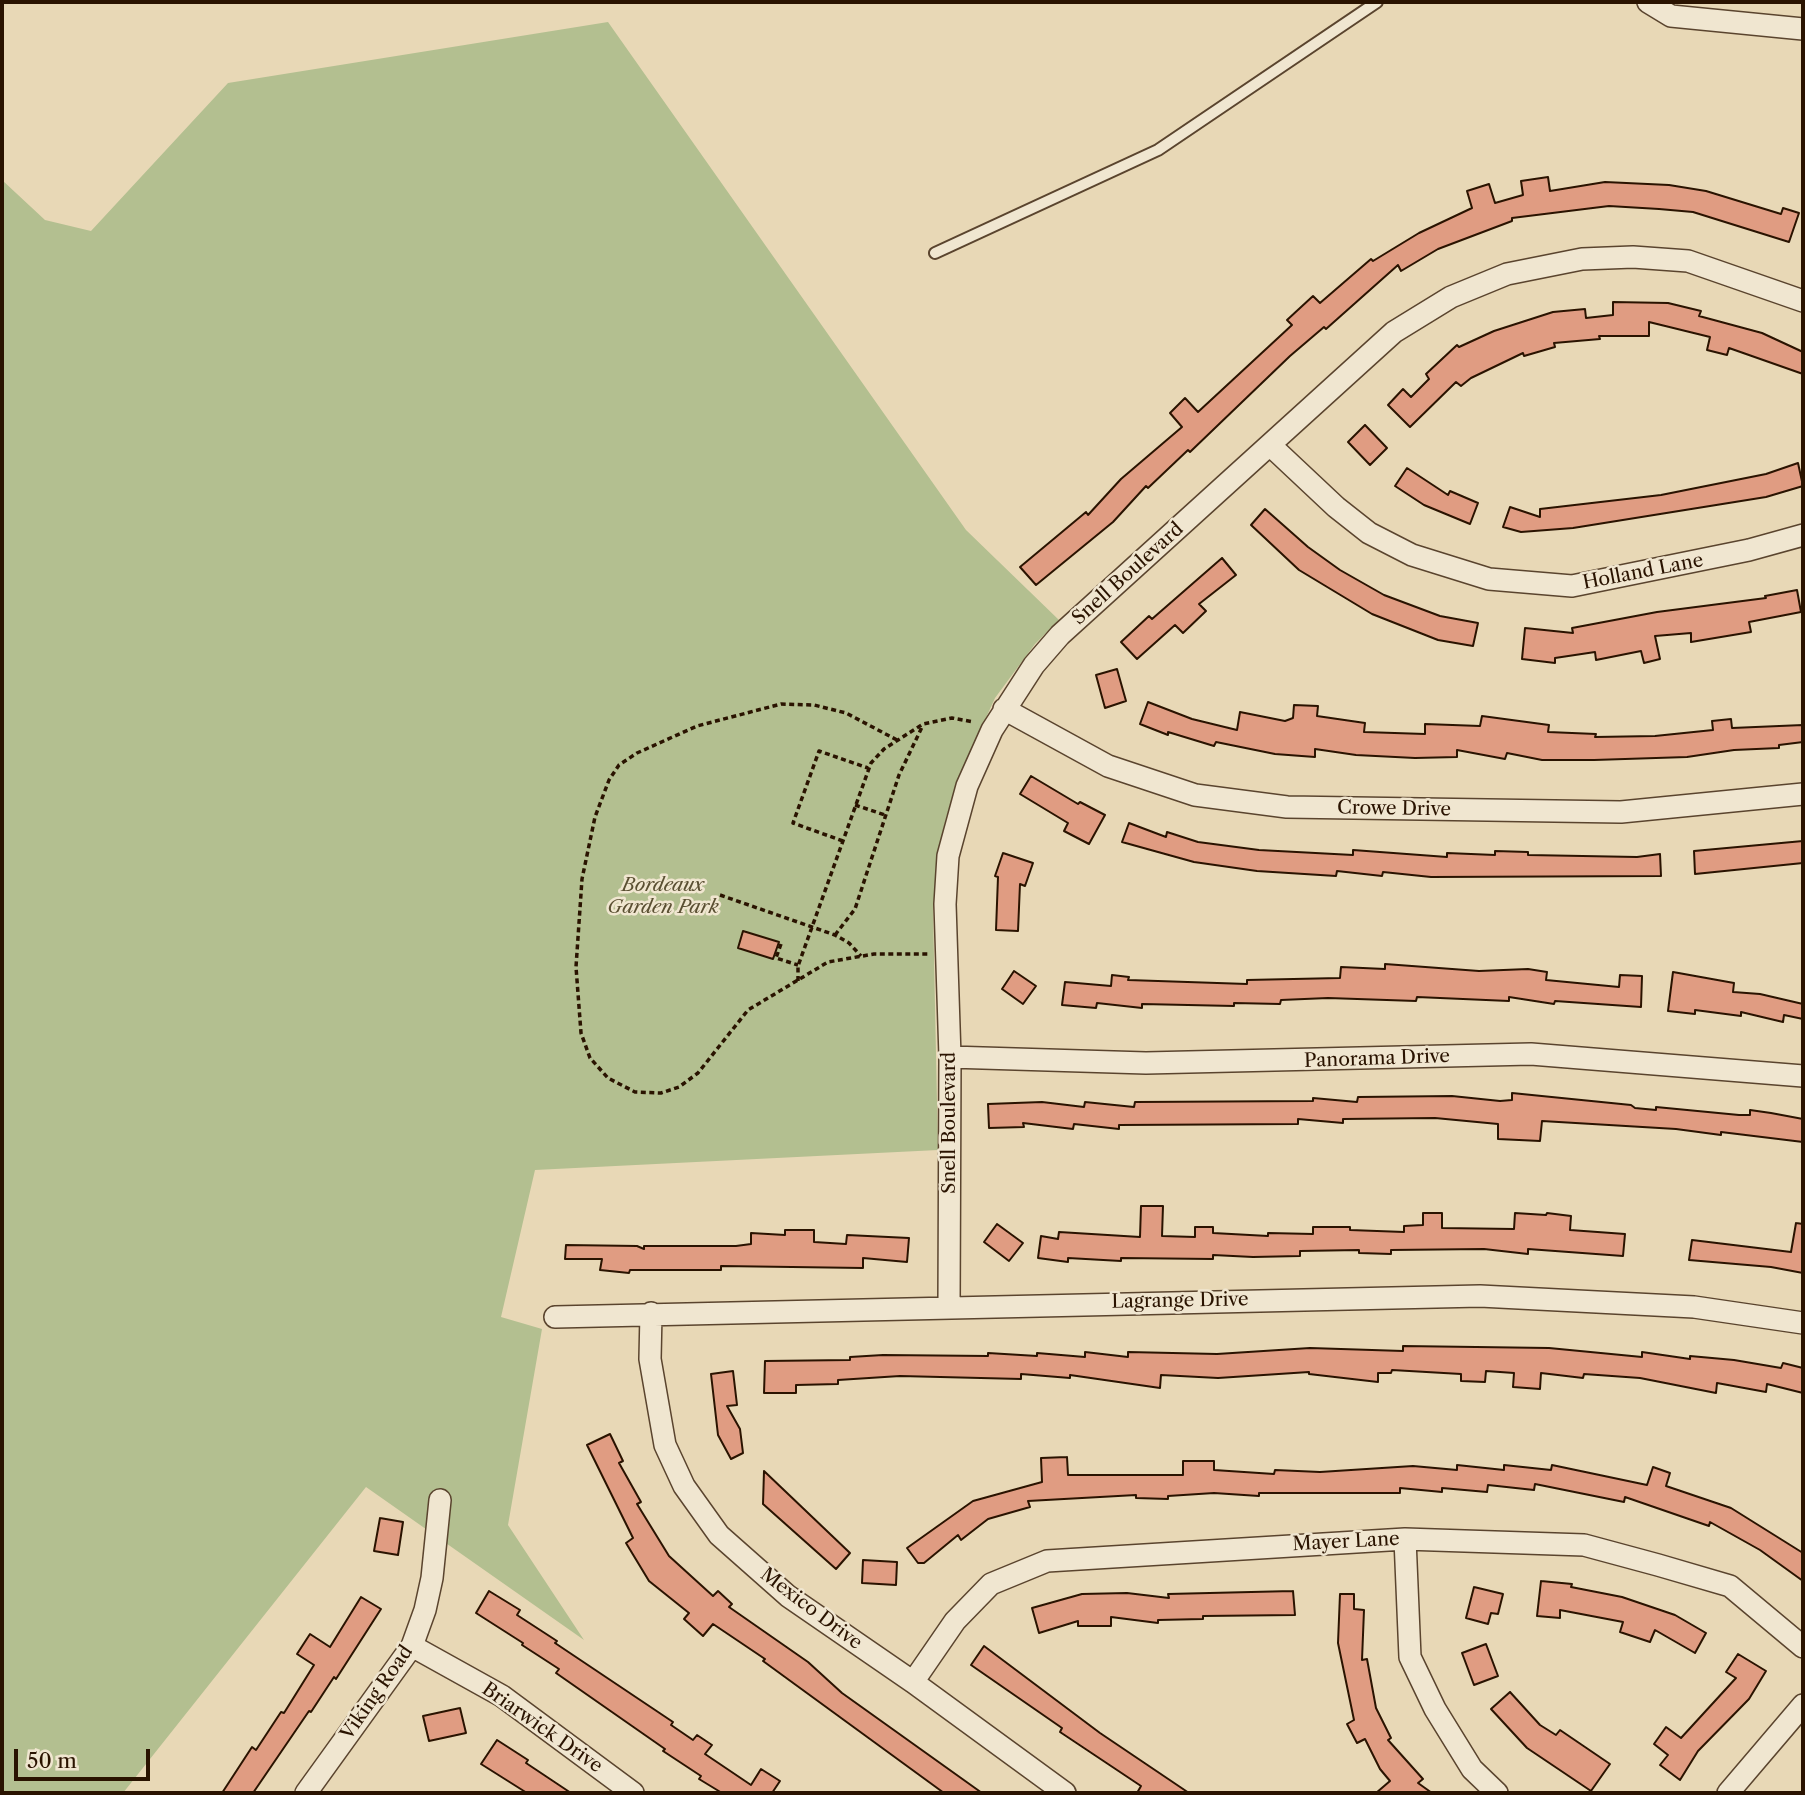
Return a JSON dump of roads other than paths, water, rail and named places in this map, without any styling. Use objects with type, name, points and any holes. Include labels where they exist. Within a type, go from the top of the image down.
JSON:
[{"type":"street","points":[[1648,2],[1671,16],[1803,29]]},
{"type":"street","name":"Snell Boulevard","points":[[949,1306],[948,856],[967,786],[992,730],[1034,665],[1060,635],[1394,332],[1451,297],[1507,274],[1582,259],[1633,257],[1688,261],[1803,301]]},
{"type":"street","name":"Holland Lane","points":[[1270,445],[1336,507],[1369,533],[1412,555],[1489,579],[1572,586],[1749,550],[1803,535]]},
{"type":"street","name":"Crowe Drive","points":[[1004,709],[1108,766],[1195,795],[1287,807],[1621,812],[1803,793]]},
{"type":"street","name":"Panorama Drive","points":[[950,1058],[1146,1063],[1531,1054],[1803,1076]]},
{"type":"street","name":"Lagrange Drive","points":[[555,1318],[651,1313],[1480,1296],[1694,1307],[1803,1323]]},
{"type":"street","name":"Mexico Drive","points":[[651,1313],[650,1359],[658,1419],[665,1445],[691,1496],[719,1535],[788,1596],[913,1682],[1065,1793]]},
{"type":"street","name":"Viking Road","points":[[306,1793],[412,1646],[425,1610],[432,1578],[440,1500]]},
{"type":"street","points":[[1405,1539],[1410,1657],[1434,1709],[1472,1769],[1497,1793]]},
{"type":"street","name":"Mayer Lane","points":[[913,1682],[955,1621],[992,1584],[1047,1561],[1405,1539],[1584,1545],[1658,1565],[1730,1586],[1803,1647]]},
{"type":"street","name":"Briarwick Drive","points":[[412,1646],[502,1696],[633,1793]]},
{"type":"street","points":[[1728,1793],[1803,1705]]},
{"type":"lane","points":[[935,253],[1158,150],[1377,2]]},
{"type":"park label","name":"Bordeaux Garden Park","points":[[663,897]]}]
